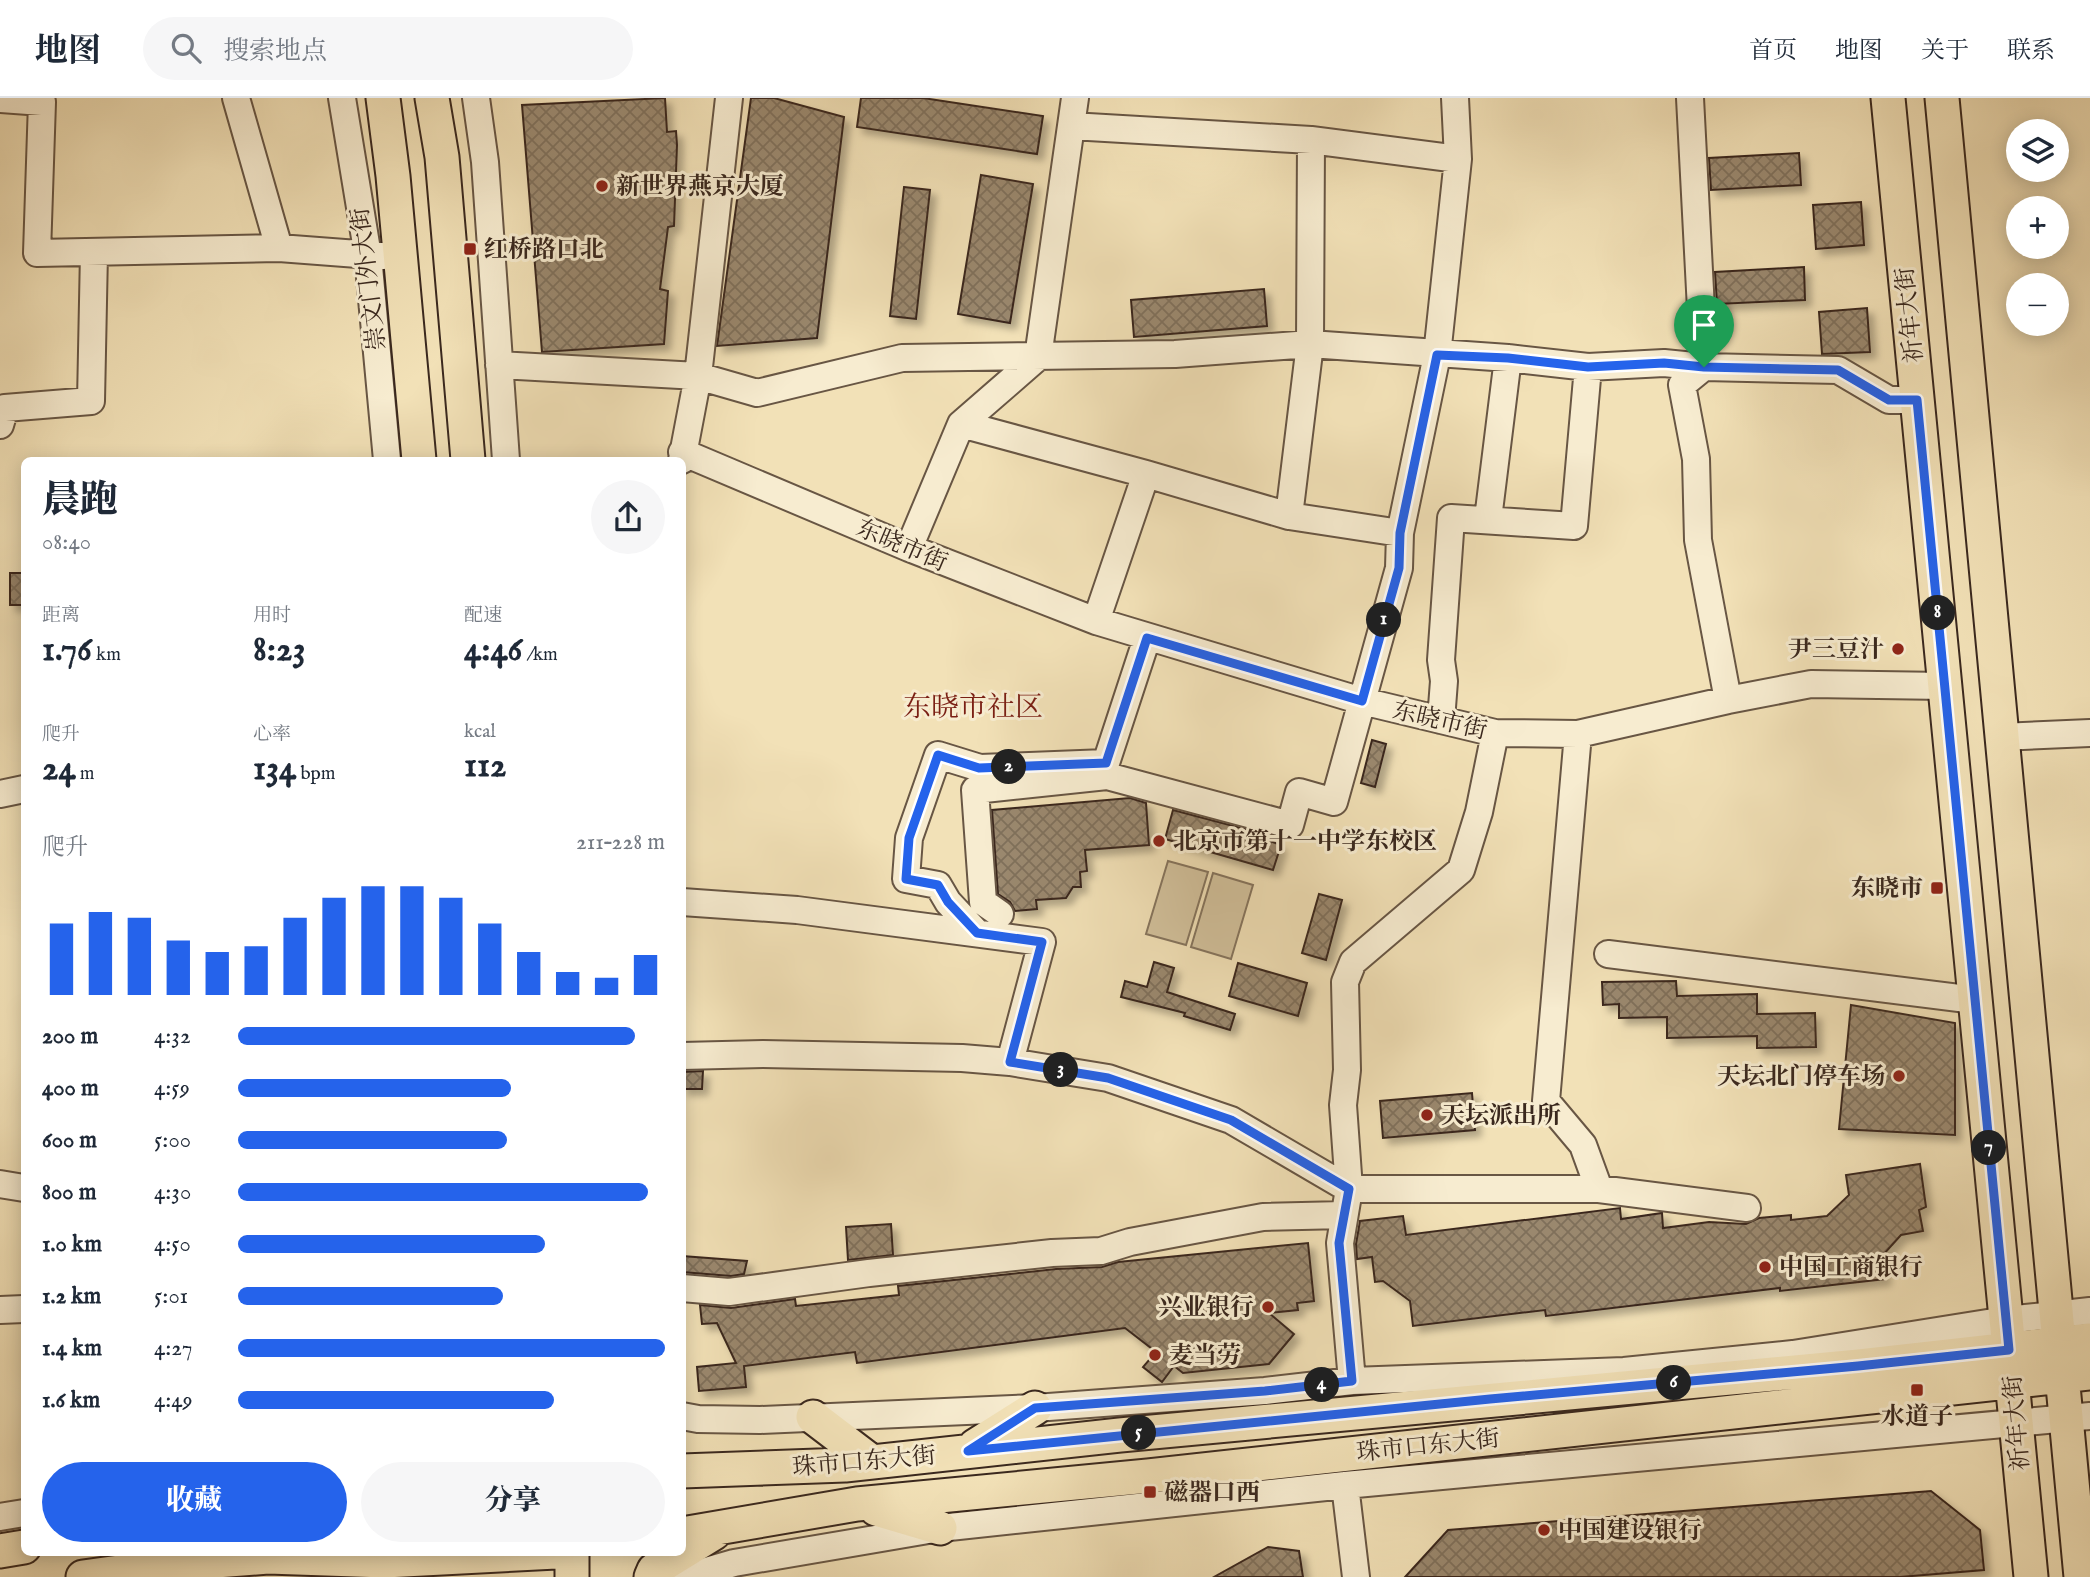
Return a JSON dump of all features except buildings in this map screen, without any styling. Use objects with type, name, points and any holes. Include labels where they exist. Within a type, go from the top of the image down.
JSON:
[{"type":"main road","name":"崇文门外大街","points":[[383,98],[393,176],[384,256],[418,457]]},
{"type":"main road","points":[[432,98],[442,157],[468,457]]},
{"type":"main road","name":"祈年大街","points":[[1888,98],[2031,1577]]},
{"type":"main road","name":"祈年大街","points":[[1942,98],[2001,737],[2078,1418],[2083,1560]]},
{"type":"main road","name":"珠市口东大街","points":[[686,1472],[872,1462],[2009,1350],[2071,1349]]},
{"type":"main road","name":"珠市口东大街","points":[[686,1532],[856,1504],[1161,1474],[2009,1350]]},
{"type":"main road","points":[[968,1451],[1035,1408]]},
{"type":"main road","points":[[813,1416],[872,1462]]},
{"type":"main road","points":[[856,1504],[940,1528]]},
{"type":"main road","points":[[686,1550],[725,1526]]},
{"type":"main road","points":[[0,1551],[21,1548]]},
{"type":"main road","points":[[83,1577],[177,1564],[293,1556],[505,1562],[536,1556]]},
{"type":"main road","points":[[572,1556],[572,1577]]},
{"type":"main road","points":[[651,1577],[654,1570],[677,1556]]},
{"type":"main road","points":[[143,1577],[177,1564]]},
{"type":"street","points":[[236,98],[279,248]]},
{"type":"street","name":"崇文门外大街","points":[[342,98],[384,256],[387,457]]},
{"type":"street","points":[[475,98],[485,162],[506,457]]},
{"type":"street","points":[[682,456],[698,376],[729,98]]},
{"type":"street","points":[[909,548],[961,424],[1038,357],[1075,98]]},
{"type":"street","points":[[977,933],[948,902],[938,885],[906,879],[909,838],[938,755],[979,768],[1106,769],[1290,825],[1299,792],[1334,802],[1399,568],[1400,533],[1437,355],[1458,159],[1455,98]]},
{"type":"street","points":[[1690,98],[1704,367]]},
{"type":"street","points":[[0,99],[42,103],[37,253],[279,248],[384,256]]},
{"type":"street","points":[[1071,126],[1311,140],[1458,159]]},
{"type":"street","points":[[1289,516],[1310,344],[1311,140]]},
{"type":"street","points":[[0,425],[5,408],[91,401],[94,252]]},
{"type":"street","points":[[457,329],[496,332]]},
{"type":"street","points":[[499,365],[698,376],[757,393],[902,358],[1175,354],[1310,344],[1508,358],[1588,367],[1664,363],[1704,367],[1838,370],[1889,400],[1917,400]]},
{"type":"street","points":[[1488,519],[1508,358]]},
{"type":"street","points":[[1441,720],[1444,681],[1441,660],[1451,518],[1574,526],[1588,367]]},
{"type":"street","points":[[1704,367],[1682,384],[1696,459],[1698,540],[1728,700]]},
{"type":"street","points":[[961,424],[1289,516],[1400,533]]},
{"type":"street","name":"东晓市街","points":[[686,458],[1096,621],[1362,701],[1495,733],[1578,734],[1811,684],[1945,686]]},
{"type":"street","points":[[1096,621],[1146,474]]},
{"type":"street","points":[[1106,769],[1147,638]]},
{"type":"street","points":[[1352,1381],[1339,1243],[1347,1202],[1343,1105],[1347,1070],[1345,982],[1353,962],[1461,870],[1479,812],[1495,733]]},
{"type":"street","points":[[2001,737],[2090,733]]},
{"type":"street","points":[[1578,734],[1546,1101],[1583,1145],[1599,1189]]},
{"type":"street","points":[[1000,914],[983,902],[975,790],[1106,769]]},
{"type":"street","points":[[0,793],[21,790]]},
{"type":"street","points":[[686,902],[797,910],[1042,942],[1010,1062]]},
{"type":"street","points":[[1608,954],[1975,1000]]},
{"type":"street","points":[[686,1056],[763,1054],[962,1058],[1010,1062],[1108,1078],[1231,1120],[1347,1202]]},
{"type":"street","points":[[0,1184],[21,1188]]},
{"type":"street","points":[[686,1288],[729,1292],[869,1273],[1052,1253],[1101,1251],[1129,1242],[1347,1202],[1599,1189],[1747,1208]]},
{"type":"street","points":[[0,1310],[21,1309]]},
{"type":"street","name":"珠市口东大街","points":[[2071,1349],[2090,1311]]},
{"type":"street","name":"珠市口东大街","points":[[686,1417],[760,1420],[1035,1408],[1265,1391],[1352,1381],[1624,1371],[1793,1354],[2009,1350]]},
{"type":"street","name":"珠市口东大街","points":[[685,1577],[734,1563],[940,1528],[1345,1485],[2078,1418]]},
{"type":"street","points":[[1345,1485],[1356,1577]]},
{"type":"street","points":[[0,1517],[21,1514]]},
{"type":"shaded area","points":[[1168,861],[1208,872],[1186,945],[1146,934]]},
{"type":"shaded area","points":[[1213,873],[1253,885],[1231,959],[1191,947]]},
{"type":"place","name":"新世界燕京大厦","points":[[602,186]]},
{"type":"place","name":"红桥路口北","points":[[470,249]]},
{"type":"place","name":"尹三豆汁","points":[[1898,649]]},
{"type":"place","name":"北京市第十一中学东校区","points":[[1159,841]]},
{"type":"place","name":"东晓市","points":[[1937,888]]},
{"type":"place","name":"天坛北门停车场","points":[[1899,1076]]},
{"type":"place","name":"天坛派出所","points":[[1427,1115]]},
{"type":"place","name":"中国工商银行","points":[[1765,1267]]},
{"type":"place","name":"兴业银行","points":[[1268,1307]]},
{"type":"place","name":"麦当劳","points":[[1155,1355]]},
{"type":"place","name":"水道子","points":[[1917,1390]]},
{"type":"place","name":"磁器口西","points":[[1150,1492]]},
{"type":"place","name":"中国建设银行","points":[[1544,1530]]},
{"type":"district","name":"东晓市社区","points":[[973,706]]},
{"type":"route","points":[[1437,355],[1508,358],[1588,367],[1664,363],[1704,367],[1838,370],[1889,400],[1917,400],[2009,1350],[968,1451],[1035,1408],[1265,1391],[1352,1381],[1339,1243],[1349,1189],[1231,1120],[1108,1078],[1010,1062],[1042,942],[977,933],[948,902],[938,885],[906,879],[909,838],[938,755],[979,768],[1106,763],[1147,638],[1362,701],[1399,568],[1400,533],[1437,355]]}]
